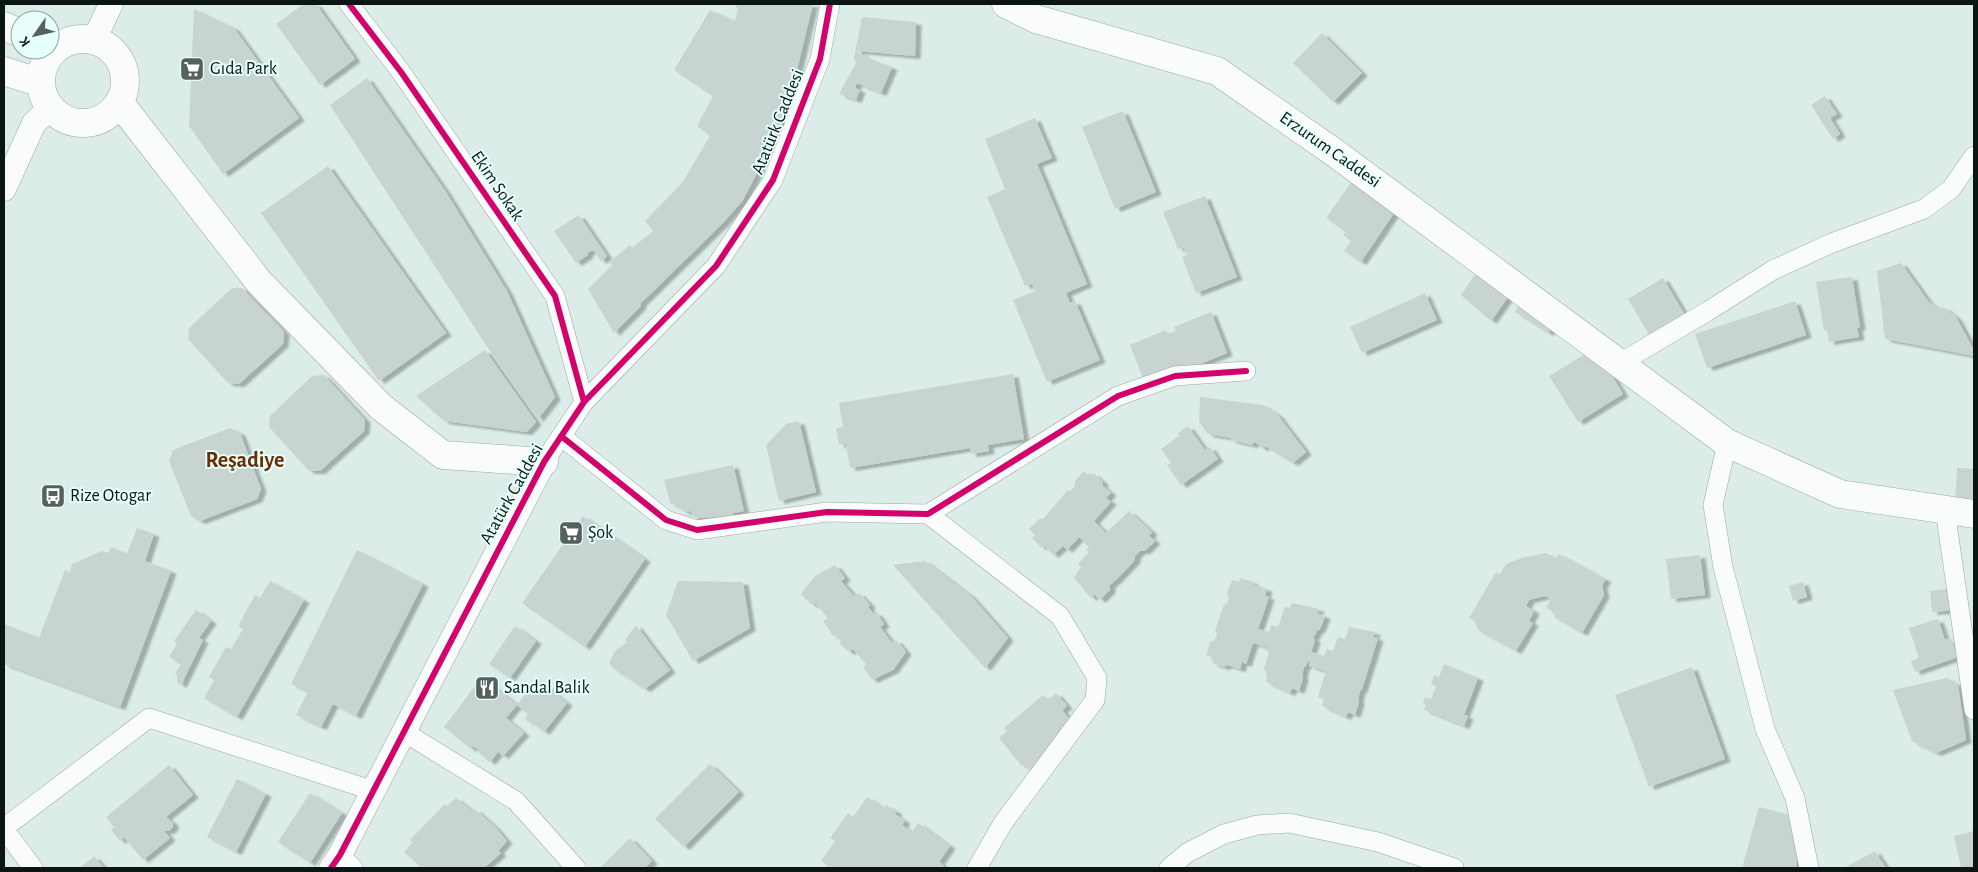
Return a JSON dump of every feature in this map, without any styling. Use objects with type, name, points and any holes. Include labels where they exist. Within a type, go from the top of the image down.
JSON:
[{"type":"main road","name":"Erzurum Caddesi","points":[[1006,4],[1036,20],[1217,71],[1335,153],[1727,443],[1840,494],[1974,514]]},
{"type":"main road","points":[[46,60],[42,69],[46,95],[60,117],[73,122],[86,123],[100,120],[111,113],[119,102],[125,84],[122,65],[115,54],[106,45],[94,40],[81,38],[60,44]]},
{"type":"main road","points":[[4,71],[46,95]]},
{"type":"main road","points":[[119,102],[259,282],[381,407],[443,455],[544,462]]},
{"type":"street","points":[[94,40],[111,4]]},
{"type":"street","name":"Ekim Sokak","points":[[349,4],[401,72],[554,296],[584,402]]},
{"type":"street","name":"Atatürk Caddesi","points":[[342,864],[374,790],[544,462],[584,402],[716,266],[773,180],[820,59],[830,4]]},
{"type":"street","points":[[4,189],[46,95]]},
{"type":"street","points":[[1620,363],[1773,270],[1832,243],[1924,209],[1951,189],[1974,156]]},
{"type":"street","points":[[562,436],[666,520],[697,530],[827,512],[928,514],[1118,396],[1175,376],[1246,371]]},
{"type":"street","points":[[1727,443],[1713,505],[1723,568],[1765,729],[1795,798],[1809,868]]},
{"type":"street","points":[[1945,510],[1974,710]]},
{"type":"street","points":[[928,514],[1060,616],[1097,678],[1096,700],[1003,824],[978,868]]},
{"type":"street","points":[[33,868],[4,828],[149,718],[374,790]]},
{"type":"street","points":[[404,732],[516,801],[576,868]]},
{"type":"street","points":[[1169,868],[1187,853],[1224,834],[1258,825],[1289,823],[1378,842],[1454,868]]},
{"type":"building","points":[[304,4],[316,4],[355,59],[320,85],[276,24]]},
{"type":"building","points":[[734,4],[813,4],[795,78],[799,80],[776,135],[743,200],[723,223],[640,304],[641,306],[614,333],[588,289],[612,265],[610,262],[630,245],[632,248],[653,231],[645,221],[682,183],[710,136],[697,126],[713,96],[674,70],[710,10],[735,21],[738,9]]},
{"type":"building","points":[[194,9],[234,28],[299,118],[223,174],[189,126]]},
{"type":"building","points":[[862,17],[916,22],[915,56],[857,51],[869,59],[892,67],[881,93],[857,83],[855,88],[860,90],[856,100],[839,94],[856,63],[854,58]]},
{"type":"building","points":[[1322,33],[1362,73],[1333,102],[1293,63]]},
{"type":"building","points":[[367,78],[446,192],[507,291],[555,397],[538,419],[488,348],[330,105]]},
{"type":"building","points":[[1825,96],[1837,114],[1830,118],[1840,134],[1833,139],[1811,105]]},
{"type":"building","points":[[1123,111],[1156,192],[1115,209],[1082,127]]},
{"type":"building","points":[[1035,118],[1052,158],[1037,164],[1087,284],[1066,293],[1070,303],[1075,301],[1100,360],[1047,382],[1013,300],[1035,291],[1032,284],[1025,286],[987,197],[1005,189],[985,139]]},
{"type":"building","points":[[328,166],[446,333],[379,381],[261,213]]},
{"type":"building","points":[[1355,177],[1398,207],[1361,262],[1344,251],[1351,241],[1343,235],[1346,232],[1326,218]]},
{"type":"building","points":[[1205,196],[1237,277],[1196,293],[1182,257],[1187,255],[1183,247],[1178,249],[1163,212]]},
{"type":"building","points":[[579,215],[607,256],[601,261],[593,250],[576,263],[554,231]]},
{"type":"building","points":[[1901,263],[1928,301],[1936,307],[1945,308],[1956,317],[1974,350],[1974,356],[1885,339],[1877,271]]},
{"type":"building","points":[[1480,267],[1513,290],[1491,321],[1461,295]]},
{"type":"building","points":[[1852,277],[1860,327],[1857,328],[1859,337],[1829,342],[1827,330],[1824,331],[1816,282]]},
{"type":"building","points":[[1663,278],[1685,315],[1650,336],[1628,299]]},
{"type":"building","points":[[232,288],[242,288],[284,332],[283,344],[239,384],[228,383],[188,339],[189,328]]},
{"type":"building","points":[[1425,293],[1437,320],[1362,353],[1350,327]]},
{"type":"building","points":[[1523,298],[1557,319],[1548,333],[1515,312]]},
{"type":"building","points":[[1795,301],[1806,335],[1707,368],[1695,334]]},
{"type":"building","points":[[1211,312],[1227,353],[1146,386],[1130,345],[1166,330],[1168,334],[1176,331],[1174,327]]},
{"type":"building","points":[[1595,348],[1623,394],[1578,422],[1549,376]]},
{"type":"building","points":[[485,350],[536,422],[527,432],[444,421],[416,396]]},
{"type":"building","points":[[1013,374],[1024,439],[988,445],[989,451],[971,454],[970,448],[850,468],[846,444],[839,445],[836,428],[843,427],[839,403]]},
{"type":"building","points":[[324,375],[365,420],[364,431],[320,471],[309,471],[269,427],[270,416],[312,376]]},
{"type":"building","points":[[1200,397],[1263,405],[1277,414],[1306,452],[1293,463],[1265,446],[1262,448],[1255,442],[1252,445],[1231,440],[1231,438],[1208,434],[1199,422]]},
{"type":"building","points":[[799,421],[816,492],[779,501],[766,445],[786,424]]},
{"type":"building","points":[[1188,426],[1205,450],[1210,447],[1218,459],[1181,485],[1167,465],[1171,463],[1161,449],[1179,436],[1177,434]]},
{"type":"building","points":[[230,428],[240,433],[261,489],[257,499],[200,521],[191,516],[169,461],[173,450]]},
{"type":"building","points":[[733,465],[744,511],[733,513],[733,515],[693,517],[691,511],[685,512],[670,503],[664,480]]},
{"type":"building","points":[[1957,468],[1974,469],[1974,510],[1955,508]]},
{"type":"building","points":[[1084,471],[1090,477],[1093,473],[1111,493],[1106,498],[1111,502],[1094,521],[1106,533],[1129,511],[1152,532],[1149,536],[1155,541],[1145,551],[1140,551],[1135,556],[1135,560],[1110,585],[1110,590],[1100,600],[1094,594],[1091,598],[1074,578],[1081,567],[1078,564],[1089,552],[1086,550],[1089,547],[1079,537],[1067,550],[1063,546],[1053,555],[1045,546],[1041,547],[1032,538],[1035,535],[1029,529],[1039,519],[1043,519],[1067,491],[1070,491],[1075,486],[1075,481]]},
{"type":"building","points":[[583,516],[645,559],[585,647],[522,603]]},
{"type":"building","points":[[137,528],[154,534],[145,561],[171,571],[120,707],[4,664],[4,624],[39,638],[65,570],[70,572],[72,564],[102,551],[108,553],[111,547],[127,554]]},
{"type":"building","points":[[357,550],[423,584],[356,716],[333,704],[321,727],[296,715],[308,692],[291,684]]},
{"type":"building","points":[[1546,553],[1556,559],[1559,554],[1606,579],[1602,585],[1604,595],[1582,633],[1554,617],[1556,613],[1546,608],[1551,599],[1545,596],[1529,600],[1526,606],[1534,611],[1529,621],[1533,623],[1516,651],[1478,630],[1475,621],[1469,618],[1496,572],[1500,574],[1506,564],[1522,558]]},
{"type":"building","points":[[1700,555],[1705,595],[1671,599],[1666,559]]},
{"type":"building","points":[[925,561],[971,596],[1008,638],[985,668],[893,565]]},
{"type":"building","points":[[835,565],[845,578],[841,581],[854,596],[859,593],[870,605],[868,607],[874,614],[876,612],[884,624],[880,627],[892,643],[896,640],[906,652],[893,670],[872,680],[863,667],[866,664],[853,649],[849,652],[839,643],[841,641],[835,634],[833,636],[823,621],[828,618],[815,603],[812,605],[801,594],[815,576]]},
{"type":"building","points":[[1240,578],[1267,589],[1265,596],[1269,597],[1258,629],[1269,632],[1271,625],[1278,627],[1285,607],[1290,608],[1292,603],[1319,609],[1317,613],[1325,616],[1320,629],[1313,638],[1315,640],[1311,652],[1324,656],[1327,649],[1333,651],[1338,637],[1345,639],[1349,627],[1375,632],[1373,637],[1378,638],[1360,691],[1355,715],[1348,712],[1346,717],[1322,706],[1324,699],[1318,697],[1326,671],[1309,666],[1310,662],[1308,661],[1304,667],[1299,691],[1292,688],[1290,693],[1266,682],[1267,676],[1264,668],[1269,652],[1266,650],[1266,647],[1253,643],[1246,664],[1242,662],[1240,669],[1212,663],[1214,658],[1206,655],[1210,642],[1214,641],[1217,634],[1215,631],[1224,605],[1227,604],[1229,597],[1227,593],[1232,580],[1239,582]]},
{"type":"building","points":[[270,581],[304,600],[237,717],[204,698],[214,680],[209,677],[226,647],[231,649],[243,629],[238,626],[255,595],[260,598]]},
{"type":"building","points":[[678,581],[743,582],[750,628],[693,661],[666,615]]},
{"type":"building","points":[[1803,582],[1807,597],[1793,601],[1789,586]]},
{"type":"building","points":[[1954,588],[1956,610],[1932,612],[1930,591]]},
{"type":"building","points":[[196,610],[211,621],[199,638],[203,640],[181,685],[177,682],[177,675],[175,673],[181,665],[170,655],[177,644],[174,641]]},
{"type":"building","points":[[1938,619],[1945,640],[1951,638],[1958,657],[1915,672],[1911,661],[1919,658],[1909,628]]},
{"type":"building","points":[[636,625],[670,670],[645,689],[614,669],[609,663],[615,651],[627,642],[625,640]]},
{"type":"building","points":[[515,626],[536,641],[510,678],[489,664]]},
{"type":"building","points":[[1444,664],[1478,678],[1464,715],[1468,716],[1464,726],[1424,710],[1426,705],[1423,704],[1425,697],[1431,699],[1436,686],[1431,684],[1434,675],[1439,677]]},
{"type":"building","points":[[1692,667],[1725,759],[1649,787],[1615,695]]},
{"type":"building","points":[[482,677],[517,705],[506,718],[524,733],[503,756],[498,752],[490,762],[477,749],[473,746],[471,749],[444,727]]},
{"type":"building","points":[[1947,678],[1958,685],[1966,740],[1936,753],[1912,741],[1893,690]]},
{"type":"building","points":[[537,679],[567,703],[544,732],[525,719],[528,714],[517,705]]},
{"type":"building","points":[[1056,693],[1067,706],[1062,710],[1071,721],[1057,733],[1062,738],[1041,756],[1046,761],[1033,773],[1024,764],[1022,766],[999,738],[1007,731],[1004,728],[1043,695],[1048,700]]},
{"type":"building","points":[[710,764],[739,792],[684,847],[655,819]]},
{"type":"building","points":[[169,765],[193,795],[166,817],[173,823],[173,827],[169,831],[164,831],[170,838],[143,860],[124,837],[120,841],[111,830],[114,827],[106,817]]},
{"type":"building","points":[[237,779],[266,794],[236,852],[207,837]]},
{"type":"building","points":[[310,793],[342,813],[310,863],[278,842]]},
{"type":"building","points":[[867,797],[884,809],[886,805],[897,812],[895,814],[905,821],[902,825],[912,832],[918,823],[950,846],[939,862],[944,866],[943,868],[831,868],[821,861],[835,841],[830,838],[848,813],[853,817]]},
{"type":"building","points":[[456,798],[473,812],[475,809],[507,841],[498,851],[501,853],[484,868],[422,868],[404,852],[413,842],[410,840],[445,804],[447,806]]},
{"type":"building","points":[[1759,807],[1789,815],[1799,834],[1796,868],[1742,868]]},
{"type":"building","points":[[1974,831],[1974,868],[1961,868],[1954,836]]},
{"type":"building","points":[[630,838],[652,861],[645,868],[600,868]]},
{"type":"building","points":[[1875,851],[1886,868],[1844,868]]},
{"type":"building","points":[[94,856],[104,868],[80,868]]},
{"type":"cycle path","points":[[349,4],[401,72],[555,296],[584,402]]},
{"type":"cycle path","points":[[331,868],[340,855],[544,462],[584,402],[716,266],[773,180],[820,59],[830,4]]},
{"type":"cycle path","points":[[561,436],[666,520],[697,530],[827,512],[928,514],[1118,396],[1175,376],[1246,371]]},
{"type":"place","name":"Gıda Park","points":[[192,69]]},
{"type":"place","name":"Rize Otogar","points":[[53,496]]},
{"type":"place","name":"Şok","points":[[571,533]]},
{"type":"place","name":"Sandal Balik","points":[[487,688]]},
{"type":"district","name":"Reşadiye","points":[[245,460]]}]
